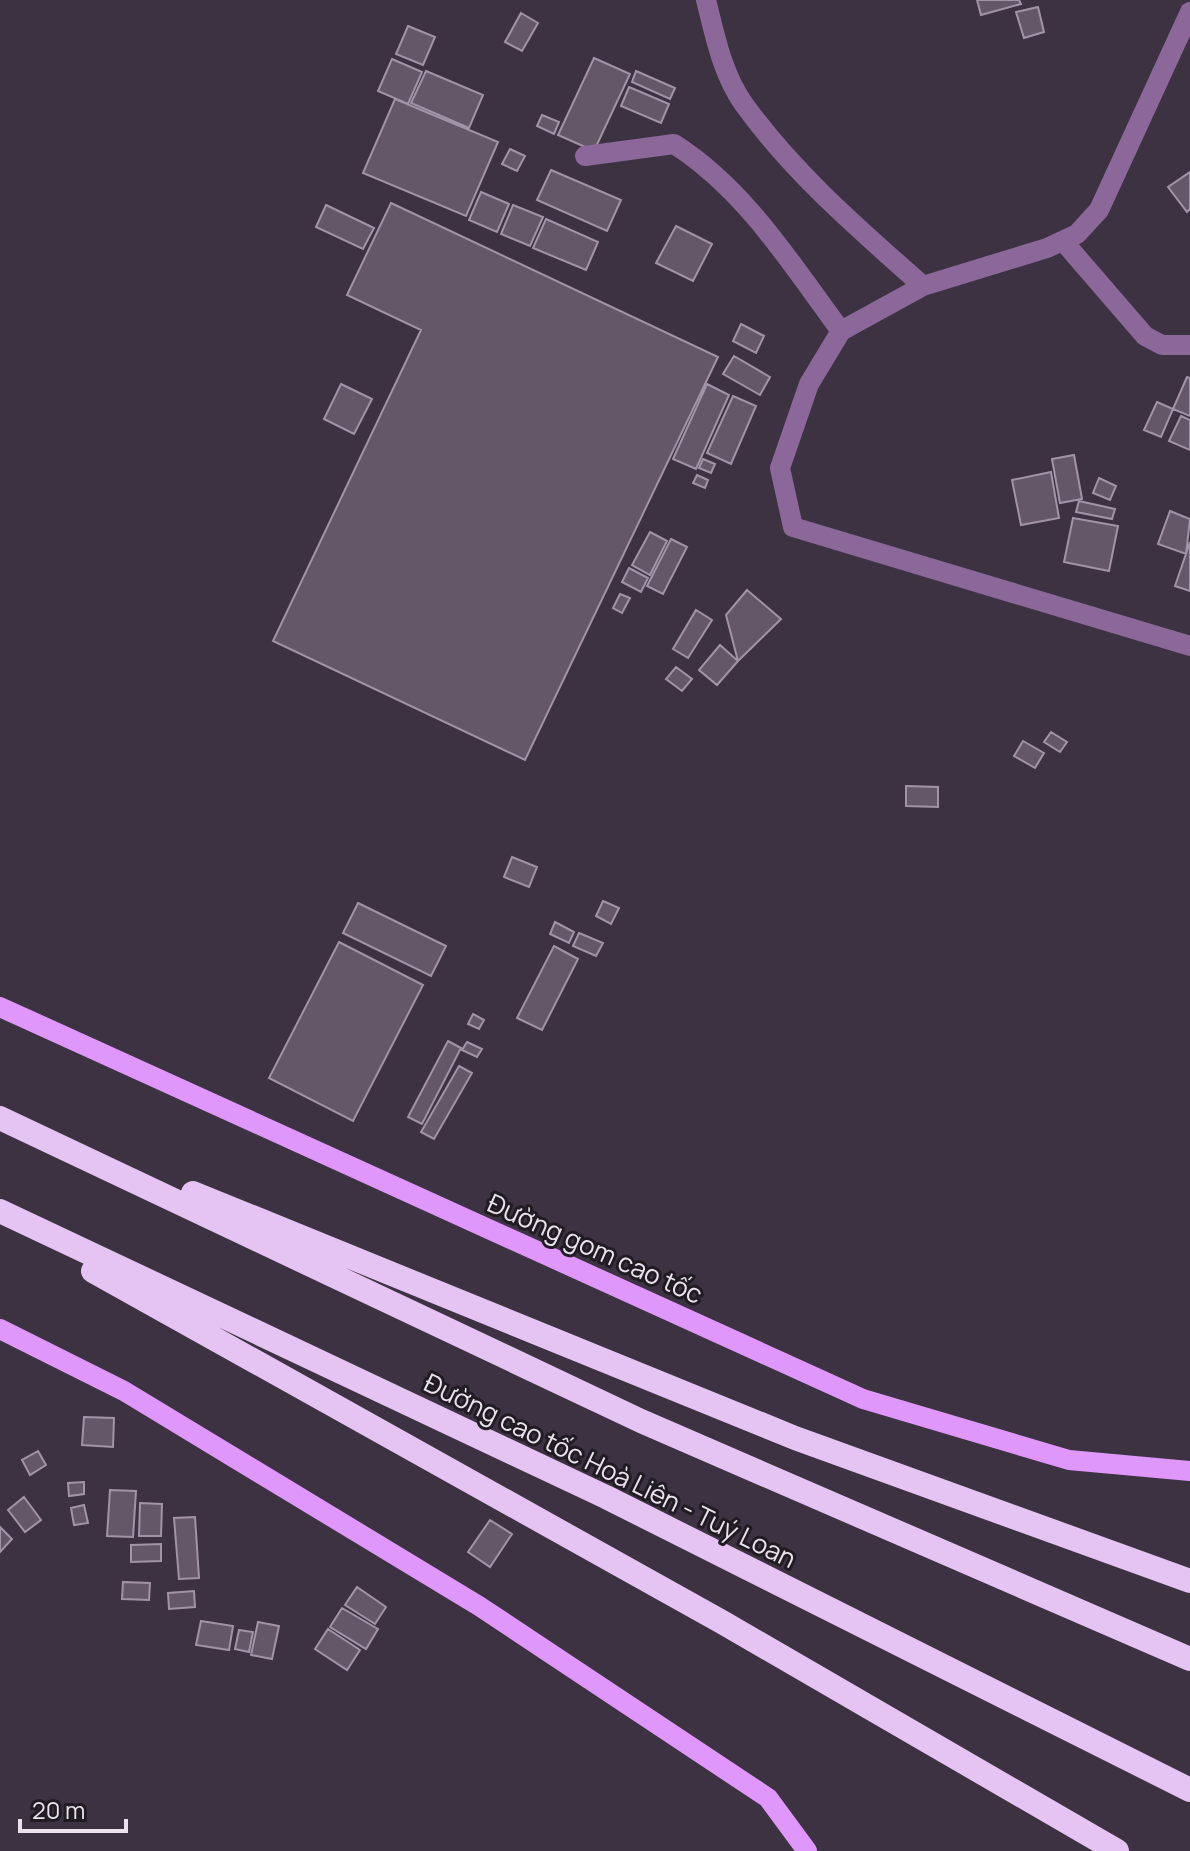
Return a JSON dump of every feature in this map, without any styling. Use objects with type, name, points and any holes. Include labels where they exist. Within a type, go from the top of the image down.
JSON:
[{"type":"highway","points":[[0,1116],[795,1438],[1190,1581]]},
{"type":"highway","points":[[0,1116],[641,1421],[1190,1659]]},
{"type":"highway","name":"Đường cao tốc Hoà Liên - Tuý Loan","points":[[0,1211],[606,1497],[1190,1790]]},
{"type":"highway","points":[[0,1220],[722,1622],[1117,1851]]},
{"type":"main road","name":"Đường gom cao tốc","points":[[0,1007],[863,1399],[1069,1460],[1190,1471]]},
{"type":"main road","points":[[0,1329],[124,1391],[479,1606],[768,1798],[807,1851]]},
{"type":"street","points":[[706,0],[722,61],[742,102],[826,200],[923,286]]},
{"type":"street","points":[[1190,12],[1099,210],[1077,234],[1063,241],[923,286],[841,331],[809,384],[780,468],[793,527],[1190,646]]},
{"type":"street","points":[[585,156],[674,144],[710,167],[777,245],[841,331]]},
{"type":"street","points":[[1063,241],[1145,336],[1162,345],[1190,345]]},
{"type":"building","points":[[977,0],[1019,0],[1021,4],[981,15]]},
{"type":"building","points":[[1038,7],[1044,32],[1024,38],[1016,12]]},
{"type":"building","points":[[521,13],[538,23],[522,51],[505,42]]},
{"type":"building","points":[[408,26],[435,37],[423,65],[396,54]]},
{"type":"building","points":[[594,58],[630,74],[594,151],[558,135]]},
{"type":"building","points":[[392,59],[422,72],[408,104],[378,91]]},
{"type":"building","points":[[426,71],[483,95],[469,128],[411,103]]},
{"type":"building","points":[[636,71],[675,88],[670,99],[632,82]]},
{"type":"building","points":[[629,87],[669,104],[661,123],[621,106]]},
{"type":"building","points":[[395,99],[498,142],[466,216],[363,173]]},
{"type":"building","points":[[542,115],[559,122],[554,134],[537,126]]},
{"type":"building","points":[[510,149],[525,156],[517,171],[502,164]]},
{"type":"building","points":[[551,170],[621,200],[607,231],[537,200]]},
{"type":"building","points":[[1190,172],[1190,209],[1187,212],[1168,187]]},
{"type":"building","points":[[481,192],[509,204],[497,232],[469,220]]},
{"type":"building","points":[[391,203],[718,357],[525,760],[273,641],[421,330],[347,295]]},
{"type":"building","points":[[326,205],[374,228],[363,249],[316,227]]},
{"type":"building","points":[[513,205],[543,217],[530,246],[501,234]]},
{"type":"building","points":[[546,219],[598,242],[586,270],[533,248]]},
{"type":"building","points":[[676,226],[712,244],[693,281],[656,263]]},
{"type":"building","points":[[741,324],[764,336],[756,353],[733,341]]},
{"type":"building","points":[[734,356],[770,377],[760,395],[723,374]]},
{"type":"building","points":[[1187,377],[1190,378],[1190,416],[1173,409]]},
{"type":"building","points":[[341,384],[372,399],[354,434],[324,419]]},
{"type":"building","points":[[707,384],[729,395],[696,469],[673,459]]},
{"type":"building","points":[[733,396],[756,406],[731,464],[707,453]]},
{"type":"building","points":[[1157,402],[1173,409],[1161,437],[1144,430]]},
{"type":"building","points":[[1181,416],[1190,420],[1190,450],[1169,441]]},
{"type":"building","points":[[1074,455],[1082,499],[1060,503],[1052,459]]},
{"type":"building","points":[[703,459],[715,464],[711,473],[699,468]]},
{"type":"building","points":[[1051,472],[1059,518],[1021,525],[1012,480]]},
{"type":"building","points":[[697,475],[708,480],[705,488],[693,483]]},
{"type":"building","points":[[1099,478],[1116,486],[1110,500],[1093,493]]},
{"type":"building","points":[[1079,501],[1115,509],[1112,519],[1076,512]]},
{"type":"building","points":[[1170,511],[1190,519],[1186,554],[1158,544]]},
{"type":"building","points":[[1073,518],[1118,526],[1109,571],[1064,562]]},
{"type":"building","points":[[650,532],[667,541],[650,575],[632,565]]},
{"type":"building","points":[[671,539],[687,547],[663,594],[647,586]]},
{"type":"building","points":[[1190,542],[1190,591],[1175,586]]},
{"type":"building","points":[[629,568],[648,578],[641,592],[622,582]]},
{"type":"building","points":[[747,590],[781,619],[738,661],[726,615]]},
{"type":"building","points":[[620,594],[630,598],[622,613],[613,608]]},
{"type":"building","points":[[696,610],[712,620],[688,658],[673,649]]},
{"type":"building","points":[[720,645],[738,661],[717,685],[699,670]]},
{"type":"building","points":[[676,667],[692,679],[682,691],[666,679]]},
{"type":"building","points":[[1051,732],[1067,742],[1060,752],[1044,742]]},
{"type":"building","points":[[1023,741],[1044,753],[1035,768],[1014,756]]},
{"type":"building","points":[[906,786],[938,787],[938,807],[906,806]]},
{"type":"building","points":[[512,857],[537,867],[529,887],[504,877]]},
{"type":"building","points":[[603,901],[619,908],[611,924],[596,916]]},
{"type":"building","points":[[358,903],[446,946],[431,976],[343,933]]},
{"type":"building","points":[[555,922],[574,932],[569,943],[550,934]]},
{"type":"building","points":[[579,933],[603,943],[596,956],[573,946]]},
{"type":"building","points":[[339,942],[423,985],[353,1121],[269,1078]]},
{"type":"building","points":[[554,946],[578,959],[542,1030],[517,1018]]},
{"type":"building","points":[[473,1014],[484,1020],[479,1029],[468,1024]]},
{"type":"building","points":[[448,1041],[461,1048],[422,1124],[408,1117]]},
{"type":"building","points":[[467,1042],[482,1049],[477,1057],[462,1050]]},
{"type":"building","points":[[459,1066],[472,1073],[434,1139],[421,1132]]},
{"type":"building","points":[[84,1417],[114,1418],[113,1447],[82,1445]]},
{"type":"building","points":[[38,1451],[46,1465],[30,1475],[22,1460]]},
{"type":"building","points":[[84,1482],[84,1494],[69,1496],[68,1483]]},
{"type":"building","points":[[110,1490],[136,1491],[133,1537],[107,1536]]},
{"type":"building","points":[[24,1497],[41,1520],[25,1532],[8,1510]]},
{"type":"building","points":[[140,1503],[162,1504],[161,1536],[139,1536]]},
{"type":"building","points":[[84,1505],[88,1523],[74,1525],[71,1508]]},
{"type":"building","points":[[195,1517],[199,1578],[179,1579],[174,1518]]},
{"type":"building","points":[[490,1520],[512,1534],[490,1567],[468,1552]]},
{"type":"building","points":[[0,1527],[12,1539],[0,1552]]},
{"type":"building","points":[[161,1544],[161,1561],[131,1562],[131,1545]]},
{"type":"building","points":[[123,1582],[150,1583],[149,1600],[122,1599]]},
{"type":"building","points":[[357,1587],[386,1607],[375,1624],[345,1605]]},
{"type":"building","points":[[194,1591],[195,1607],[169,1609],[168,1593]]},
{"type":"building","points":[[342,1608],[378,1629],[366,1649],[330,1627]]},
{"type":"building","points":[[201,1621],[233,1626],[229,1650],[196,1645]]},
{"type":"building","points":[[258,1622],[279,1626],[272,1659],[251,1655]]},
{"type":"building","points":[[328,1629],[360,1650],[347,1670],[315,1649]]},
{"type":"building","points":[[239,1630],[253,1632],[249,1652],[235,1649]]}]
